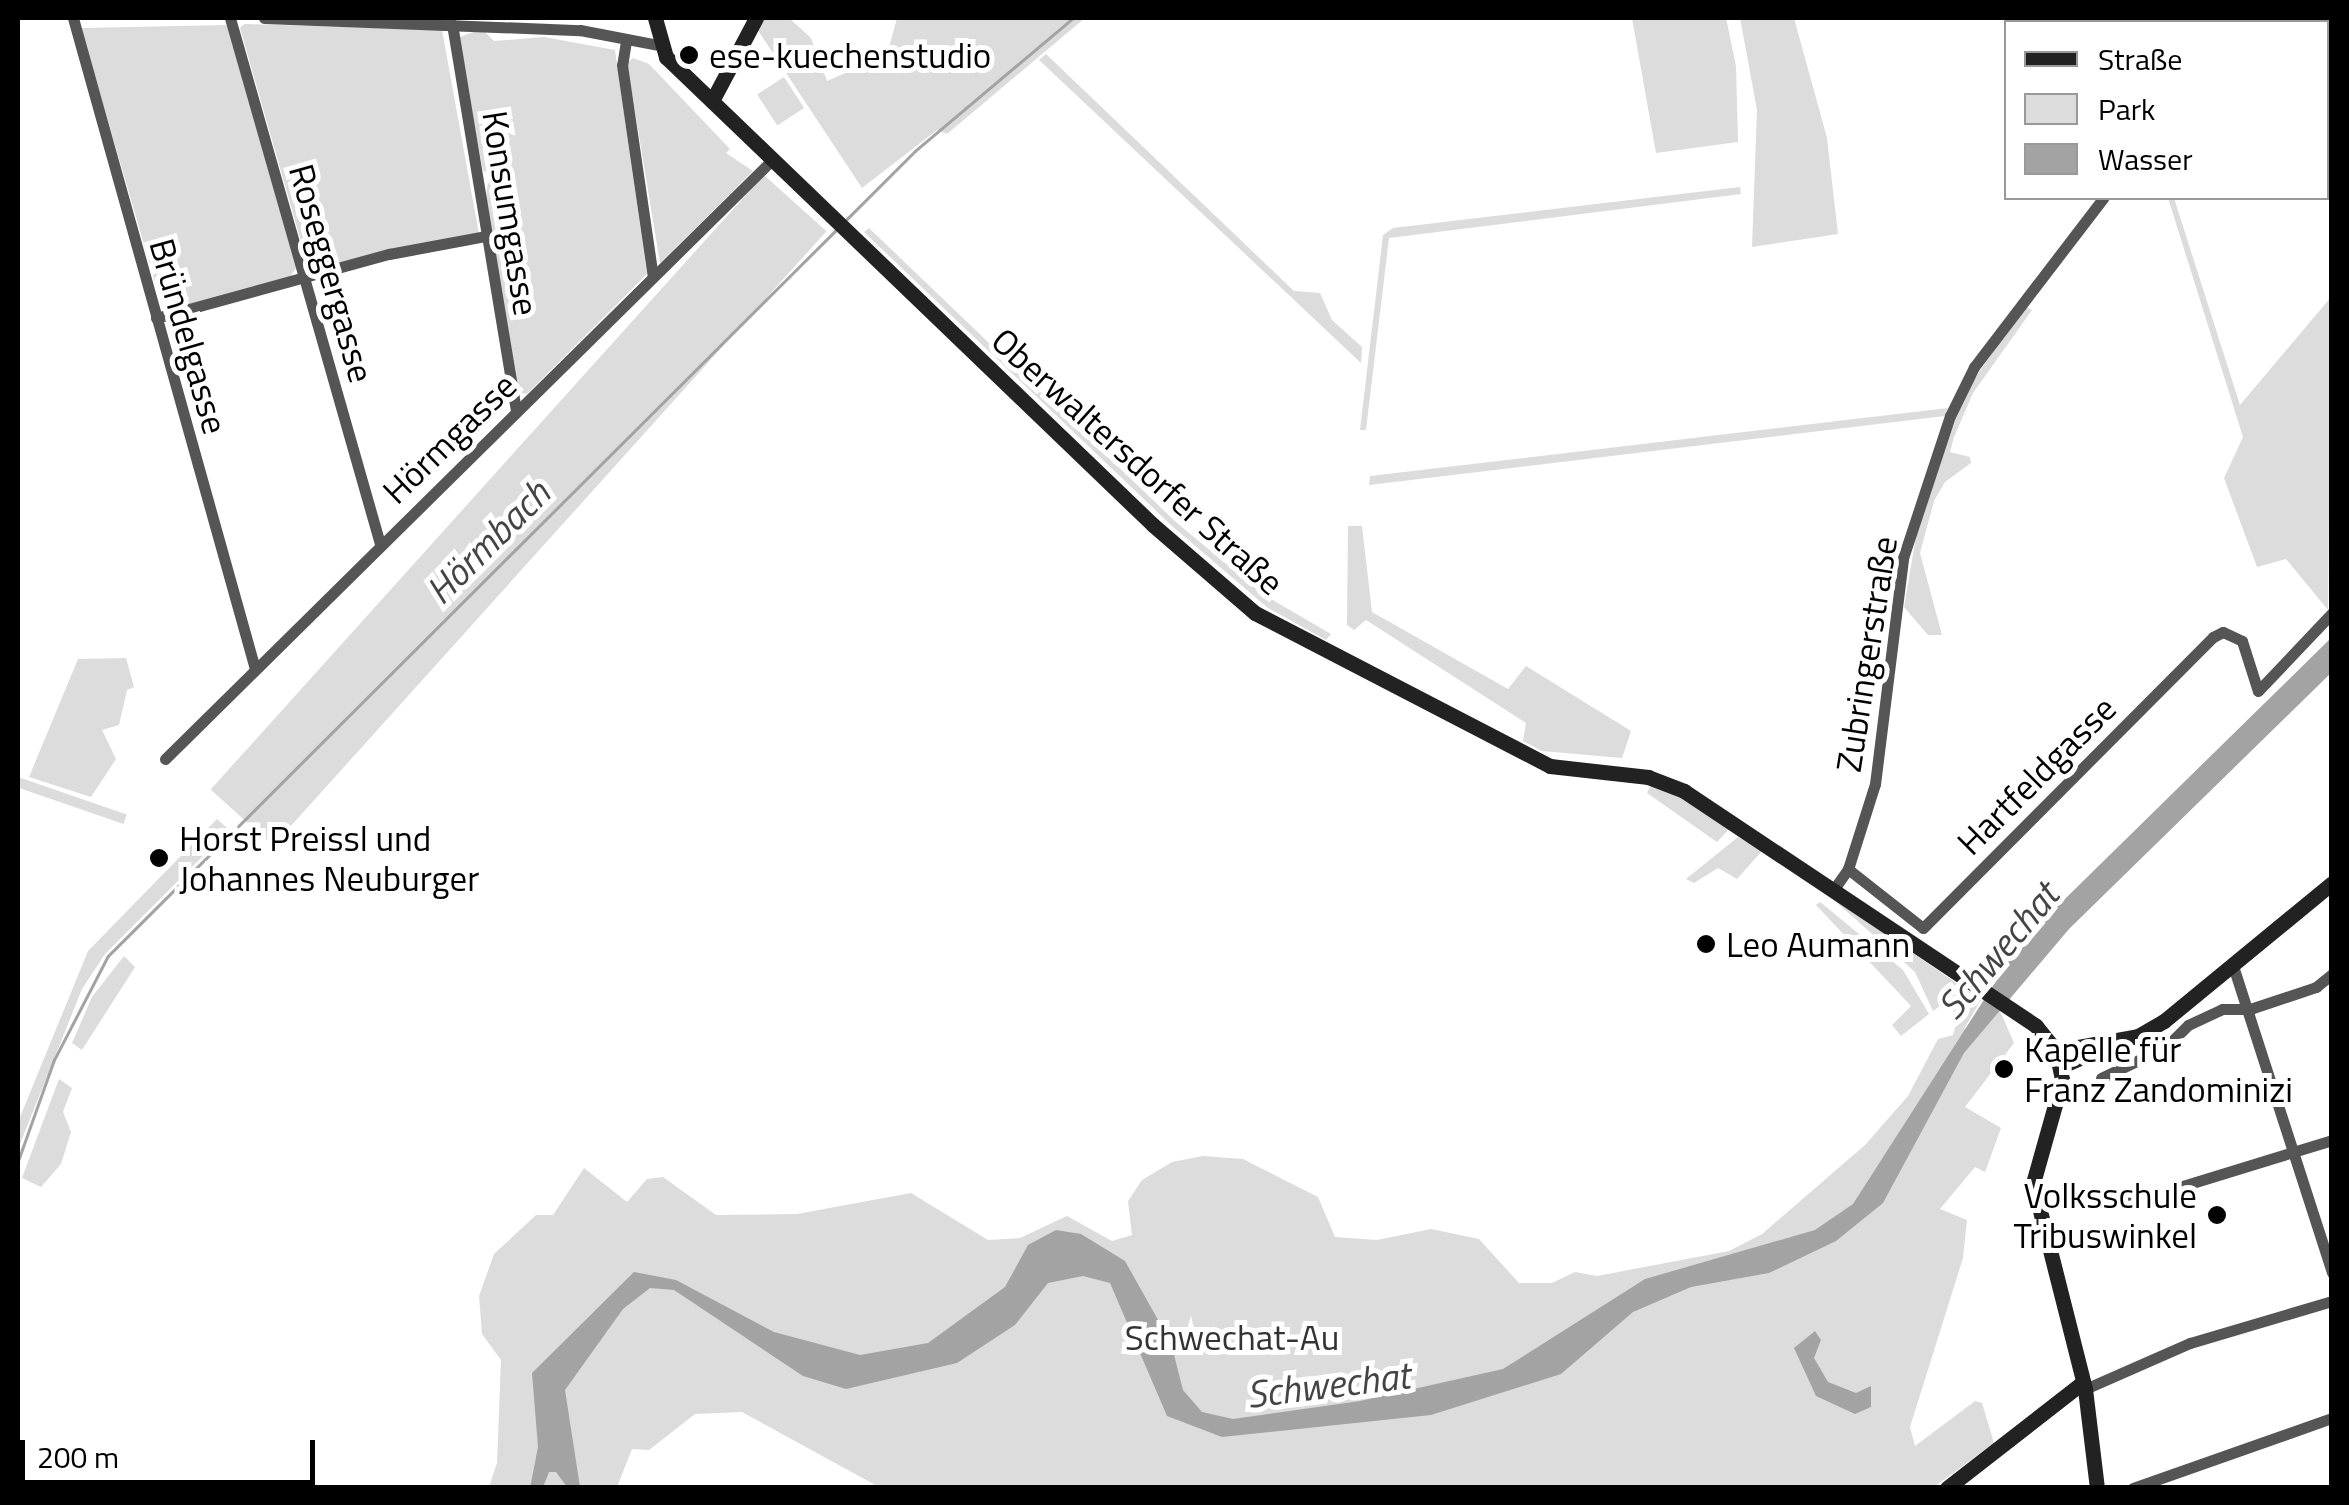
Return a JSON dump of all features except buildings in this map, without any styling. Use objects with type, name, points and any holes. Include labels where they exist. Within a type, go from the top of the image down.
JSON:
[{"type":"street","name":"Bründelgasse","points":[[74,18],[255,669]]},
{"type":"street","name":"Roseggergasse","points":[[230,18],[380,544]]},
{"type":"street","points":[[264,18],[580,30],[658,46],[655,18]]},
{"type":"street","points":[[712,100],[756,18]]},
{"type":"street","name":"Konsumgasse","points":[[452,24],[516,410]]},
{"type":"street","points":[[626,41],[622,65],[653,277]]},
{"type":"street","name":"Oberwaltersdorfer Straße","points":[[658,46],[1154,524],[1256,613],[1550,766],[1648,777],[1684,791],[2020,1015],[2059,1058]]},
{"type":"street","name":"Hörmgasse","points":[[165,759],[773,158]]},
{"type":"street","name":"Zubringerstraße","points":[[1848,869],[1875,784],[1903,558],[1950,416],[1974,367],[2100,200]]},
{"type":"street","points":[[156,318],[304,276],[486,236]]},
{"type":"street","name":"Hartfeldgasse","points":[[1848,869],[1923,928],[2213,636],[2223,632],[2242,641],[2258,691],[2332,613]]},
{"type":"street","points":[[1834,890],[1848,869]]},
{"type":"street","points":[[2059,1058],[2164,1021],[2234,969],[2332,882]]},
{"type":"street","points":[[2234,969],[2332,1272]]},
{"type":"street","points":[[2102,1078],[2166,1047],[2188,1025],[2222,1010],[2250,1009],[2316,987],[2332,974]]},
{"type":"street","points":[[2058,1098],[2090,1056],[2110,1043]]},
{"type":"street","points":[[2059,1058],[2090,1056]]},
{"type":"street","points":[[2059,1058],[2058,1098],[2033,1183],[2084,1391],[2096,1488]]},
{"type":"street","points":[[2124,1204],[2332,1140]]},
{"type":"street","points":[[1947,1488],[2038,1412],[2190,1342],[2332,1301]]},
{"type":"street","points":[[2133,1488],[2332,1418]]},
{"type":"green space","points":[[763,18],[789,18],[811,38],[827,81],[887,55],[897,18],[1085,18],[947,134],[937,130],[862,188],[757,29]]},
{"type":"green space","points":[[1632,18],[1726,18],[1736,66],[1738,142],[1656,153]]},
{"type":"green space","points":[[1740,18],[1794,18],[1827,138],[1838,234],[1752,247],[1757,110]]},
{"type":"green space","points":[[244,24],[442,30],[479,234],[309,269],[240,28]]},
{"type":"green space","points":[[227,25],[296,268],[290,277],[164,313],[81,28]]},
{"type":"green space","points":[[482,29],[494,41],[544,37],[615,50],[647,274],[527,394],[518,392],[486,197],[489,175],[483,170],[457,38]]},
{"type":"green space","points":[[1046,54],[1294,291],[1320,293],[1332,320],[1362,347],[1361,363],[1039,60]]},
{"type":"green space","points":[[633,58],[649,64],[730,149],[726,153],[753,171],[660,263],[627,63]]},
{"type":"green space","points":[[784,77],[804,108],[777,125],[757,94]]},
{"type":"green space","points":[[764,175],[826,231],[273,846],[211,790]]},
{"type":"green space","points":[[1740,187],[1741,194],[1389,238],[1366,430],[1360,430],[1383,235],[1393,228]]},
{"type":"green space","points":[[2169,200],[2175,200],[2240,405],[2331,297],[2328,610],[2286,559],[2257,567],[2224,478],[2243,437]]},
{"type":"green space","points":[[869,228],[1177,523],[1264,595],[1331,634],[1326,640],[1268,608],[1172,526],[864,232]]},
{"type":"green space","points":[[2025,306],[2032,310],[1973,393],[1954,437],[1950,452],[1970,457],[1971,463],[1945,482],[1934,501],[1920,553],[1942,635],[1928,635],[1904,607],[1918,525],[1966,391]]},
{"type":"green space","points":[[1948,408],[1945,416],[1369,485],[1370,476]]},
{"type":"green space","points":[[1348,526],[1362,526],[1372,612],[1508,689],[1526,666],[1631,731],[1622,758],[1542,751],[1523,741],[1526,723],[1366,620],[1354,630],[1347,625]]},
{"type":"green space","points":[[126,658],[134,687],[127,690],[119,725],[102,730],[116,759],[91,797],[29,777],[78,659]]},
{"type":"green space","points":[[18,777],[127,814],[123,824],[18,788]]},
{"type":"green space","points":[[1651,785],[1730,828],[1717,842],[1647,793]]},
{"type":"green space","points":[[217,819],[229,830],[105,954],[82,989],[18,1149],[18,1122],[88,951]]},
{"type":"green space","points":[[1738,837],[1762,851],[1737,879],[1718,868],[1694,883],[1686,879]]},
{"type":"green space","name":"Schwechat-Au","points":[[1827,894],[1981,1000],[1964,1029],[2000,1011],[2014,1043],[1965,1107],[2001,1128],[1985,1172],[1975,1167],[1940,1209],[1967,1220],[1963,1258],[1910,1427],[1915,1446],[1975,1401],[1982,1403],[1994,1443],[1934,1487],[879,1487],[742,1412],[695,1414],[649,1450],[632,1449],[617,1487],[489,1487],[497,1463],[501,1360],[482,1334],[479,1296],[494,1254],[536,1215],[553,1215],[584,1168],[627,1202],[647,1179],[663,1177],[716,1215],[797,1214],[911,1193],[988,1240],[1020,1238],[1067,1216],[1112,1241],[1132,1235],[1128,1201],[1142,1180],[1172,1162],[1203,1156],[1243,1159],[1318,1197],[1335,1237],[1377,1240],[1431,1229],[1479,1239],[1519,1283],[1552,1283],[1575,1272],[1597,1276],[1729,1251],[1762,1234],[1865,1145],[1908,1096],[1938,1039],[1953,1035],[1957,1021],[1949,999],[1933,1011],[1915,972]]},
{"type":"green space","points":[[1820,902],[1903,970],[1929,1014],[1901,1036],[1892,1025],[1911,1006],[1816,905]]},
{"type":"green space","points":[[124,956],[135,967],[82,1050],[72,1043],[92,997]]},
{"type":"green space","points":[[59,1079],[72,1088],[63,1112],[71,1132],[61,1164],[41,1187],[22,1178]]},
{"type":"water","points":[[2331,638],[2331,673],[2069,929],[1964,1053],[1883,1203],[1836,1241],[1769,1273],[1691,1287],[1633,1312],[1561,1374],[1431,1415],[1222,1437],[1167,1416],[1110,1283],[1083,1276],[1048,1283],[1015,1325],[957,1363],[846,1389],[803,1376],[674,1290],[650,1288],[623,1309],[565,1390],[580,1487],[567,1487],[556,1472],[549,1472],[543,1487],[530,1488],[538,1447],[532,1373],[634,1272],[676,1280],[774,1332],[860,1355],[928,1343],[1005,1287],[1028,1245],[1056,1230],[1081,1234],[1125,1261],[1171,1343],[1183,1390],[1202,1412],[1233,1419],[1360,1401],[1503,1369],[1645,1279],[1815,1230],[1853,1204],[2021,942]]},
{"type":"water","points":[[1815,1331],[1821,1340],[1814,1358],[1828,1382],[1856,1393],[1871,1386],[1871,1407],[1855,1414],[1816,1396],[1794,1348]]},
{"type":"waterway","name":"Hörmbach","points":[[847,219],[915,151],[1073,18]]},
{"type":"waterway","name":"Hörmbach","points":[[18,1161],[54,1060],[108,956],[838,228]]},
{"type":"place","name":"ese-kuechenstudio","points":[[689,55]]},
{"type":"place","name":"Horst Preissl und Johannes Neuburger","points":[[159,858]]},
{"type":"place","name":"Leo Aumann","points":[[1706,944]]},
{"type":"place","name":"Kapelle für Franz Zandominizi","points":[[2004,1069]]},
{"type":"place","name":"Volksschule Tribuswinkel","points":[[2217,1215]]},
{"type":"water label","name":"Schwechat","points":[[1998,951]]},
{"type":"water label","name":"Schwechat","points":[[1328,1385]]}]
